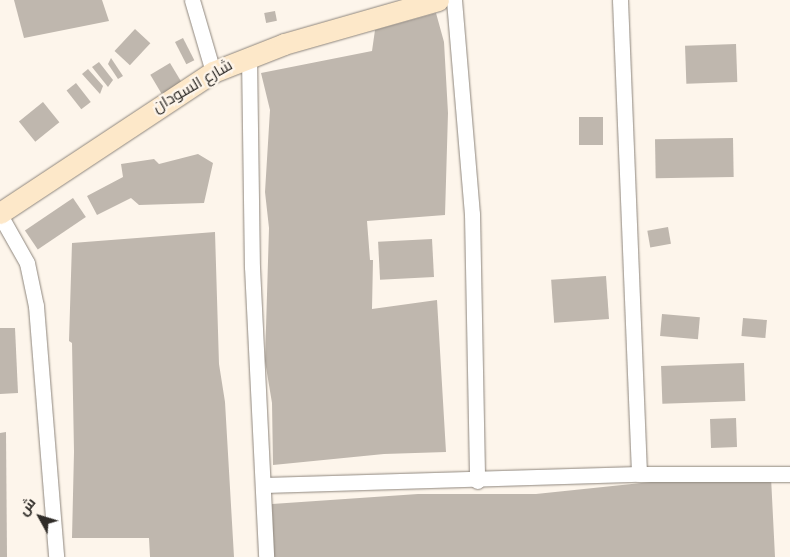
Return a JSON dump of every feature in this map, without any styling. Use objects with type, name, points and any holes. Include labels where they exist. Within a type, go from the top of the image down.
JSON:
[{"type":"main road","name":"شارع السودان","points":[[0,214],[213,72],[248,56],[438,0]]},
{"type":"street","points":[[192,0],[213,72]]},
{"type":"street","points":[[454,0],[472,214],[478,481]]},
{"type":"street","points":[[620,0],[639,474]]},
{"type":"street","points":[[248,56],[252,267],[266,557]]},
{"type":"street","points":[[0,214],[27,263],[35,297],[56,557]]},
{"type":"street","points":[[264,485],[478,481],[639,474],[790,474]]},
{"type":"building","points":[[14,0],[102,0],[109,21],[24,38]]},
{"type":"building","points":[[275,11],[277,21],[266,23],[264,13]]},
{"type":"building","points":[[436,13],[444,42],[448,113],[445,215],[367,221],[370,260],[373,260],[372,309],[437,300],[446,452],[384,454],[273,465],[272,403],[265,361],[269,228],[265,192],[270,110],[261,73],[372,51],[375,30]]},
{"type":"building","points":[[135,29],[150,43],[130,65],[115,51]]},
{"type":"building","points":[[183,38],[194,60],[186,64],[175,42]]},
{"type":"building","points":[[736,44],[737,82],[686,84],[685,46]]},
{"type":"building","points":[[111,58],[123,76],[118,79],[108,64]]},
{"type":"building","points":[[99,62],[113,80],[108,87],[92,67]]},
{"type":"building","points":[[170,63],[183,85],[164,97],[150,75]]},
{"type":"building","points":[[88,69],[103,86],[100,94],[82,74]]},
{"type":"building","points":[[76,83],[91,102],[81,109],[67,90]]},
{"type":"building","points":[[43,102],[59,122],[35,142],[19,122]]},
{"type":"building","points":[[579,117],[603,117],[603,145],[579,145]]},
{"type":"building","points":[[733,138],[734,177],[656,178],[655,139]]},
{"type":"building","points":[[198,154],[213,163],[204,203],[139,205],[131,198],[97,215],[87,196],[123,177],[121,164],[154,159],[159,164]]},
{"type":"building","points":[[73,198],[86,217],[38,250],[25,230]]},
{"type":"building","points":[[668,227],[671,244],[650,247],[647,231]]},
{"type":"building","points":[[215,232],[219,364],[225,402],[234,557],[150,557],[149,538],[72,538],[74,452],[72,343],[69,341],[72,243]]},
{"type":"building","points":[[432,239],[434,277],[380,280],[378,242]]},
{"type":"building","points":[[606,276],[609,319],[554,323],[551,280]]},
{"type":"building","points":[[662,314],[700,317],[698,339],[660,336]]},
{"type":"building","points":[[743,318],[767,320],[765,338],[741,336]]},
{"type":"building","points":[[0,328],[15,328],[18,393],[0,394]]},
{"type":"building","points":[[744,363],[745,401],[662,404],[661,366]]},
{"type":"building","points":[[736,418],[737,447],[711,448],[710,419]]},
{"type":"building","points":[[6,432],[7,557],[0,557],[0,433]]},
{"type":"building","points":[[771,477],[775,557],[274,557],[272,504],[418,494],[536,494],[670,480]]}]
